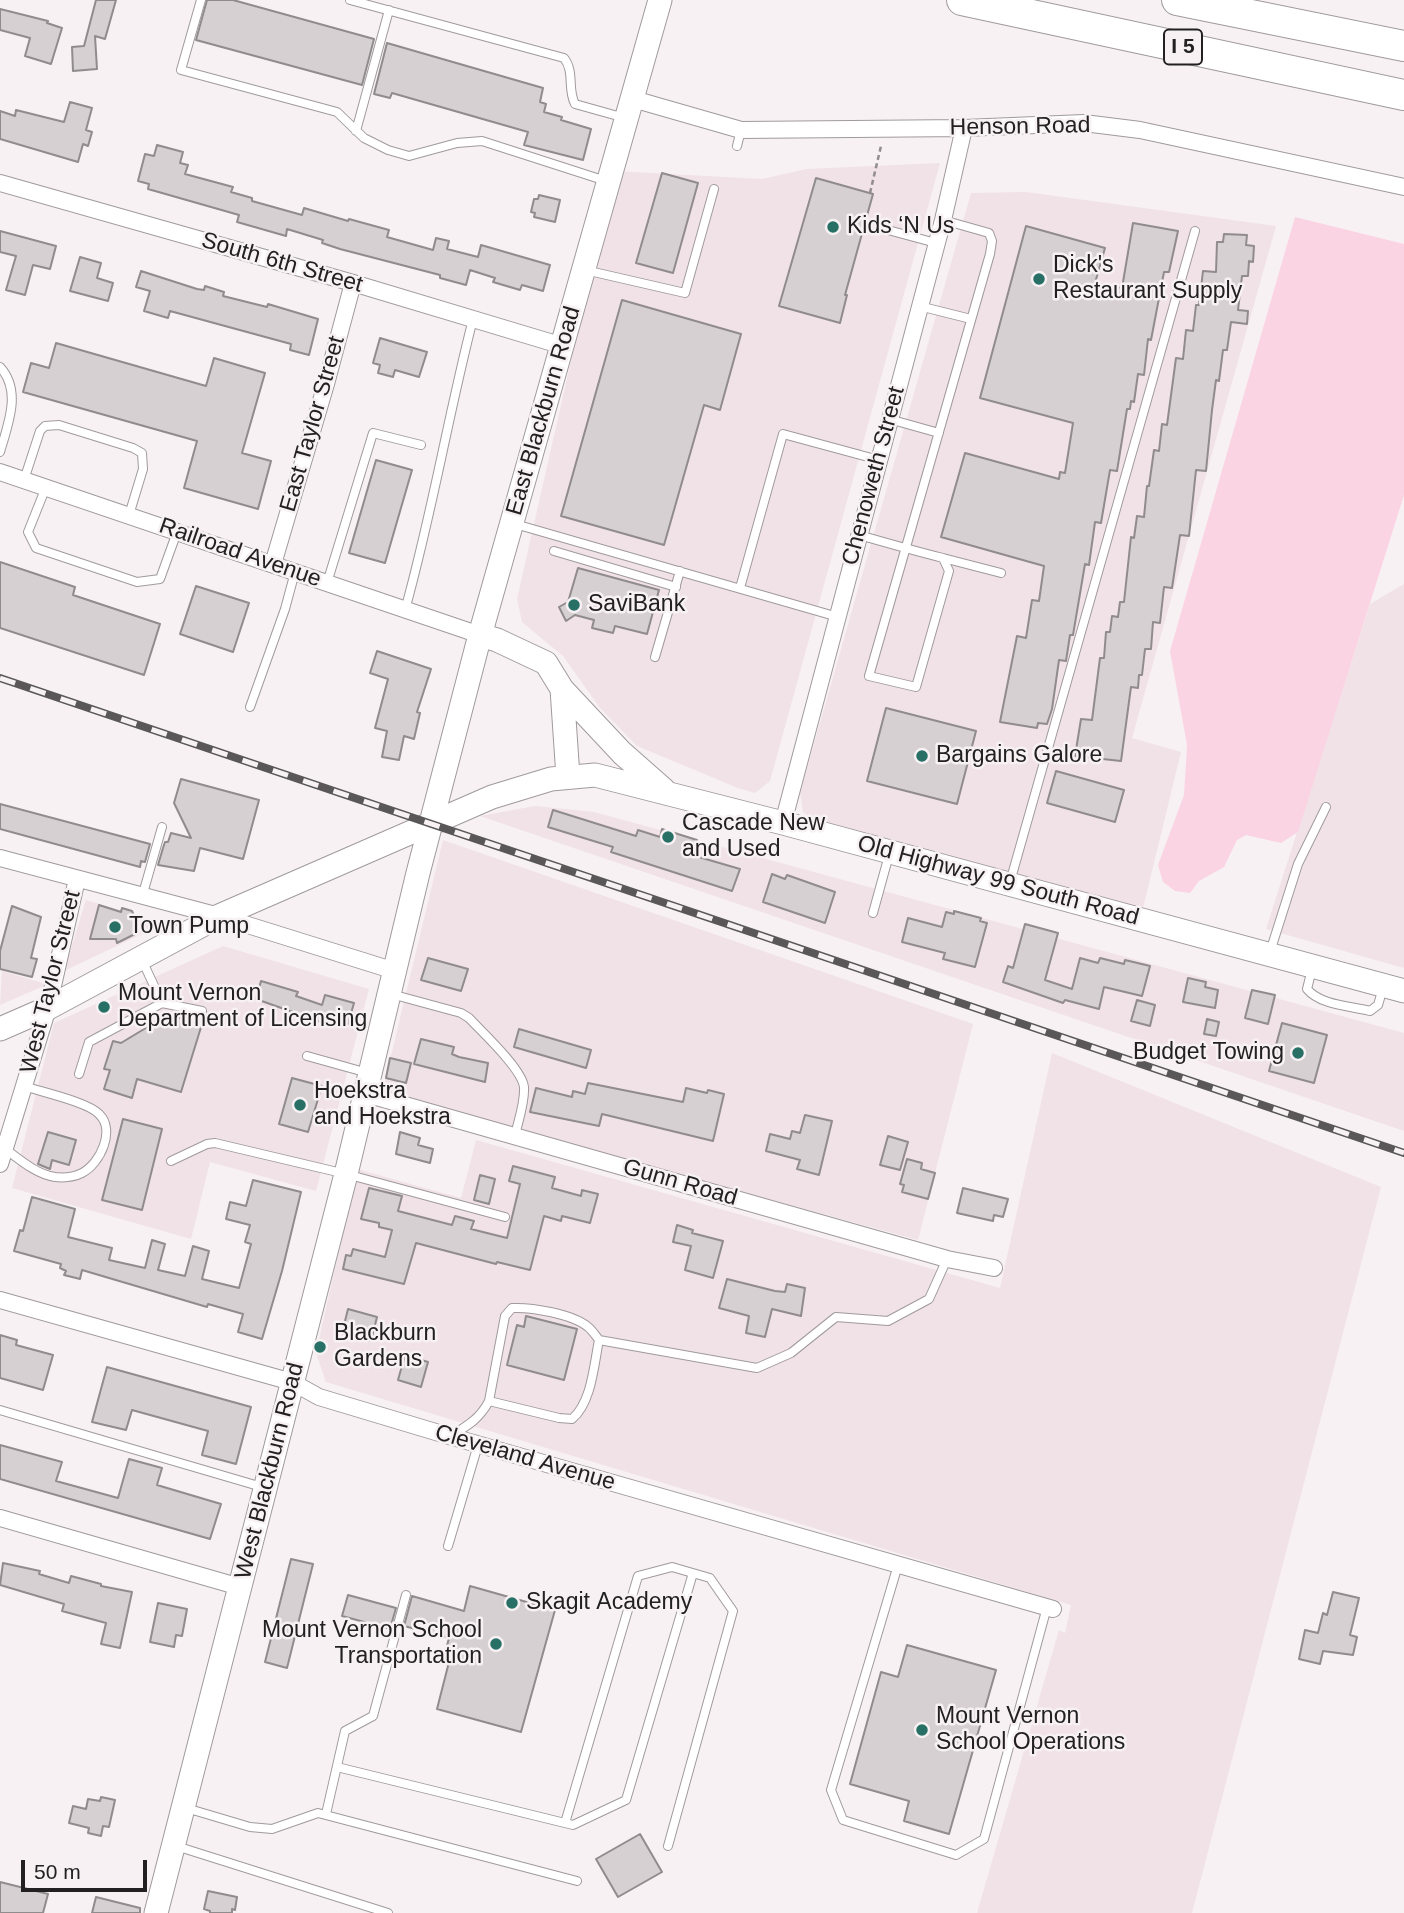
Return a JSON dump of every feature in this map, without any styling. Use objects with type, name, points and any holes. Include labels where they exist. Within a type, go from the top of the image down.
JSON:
[{"type":"highway","name":"I 5","points":[[962,0],[1404,94]]},
{"type":"highway","name":"I 5","points":[[1177,0],[1404,46]]},
{"type":"street","name":"East Blackburn Road","points":[[432,824],[480,635],[660,2]]},
{"type":"street","name":"Henson Road","points":[[630,109],[739,138],[1084,122],[1140,130],[1404,187]]},
{"type":"street","name":"Chenoweth Street","points":[[783,823],[943,220],[964,128]]},
{"type":"street","name":"South 6th Street","points":[[0,183],[564,346]]},
{"type":"street","name":"East Taylor Street","points":[[272,564],[353,283]]},
{"type":"street","name":"Railroad Avenue","points":[[0,472],[480,635]]},
{"type":"street","points":[[480,635],[546,663],[562,689],[622,753],[667,792]]},
{"type":"street","points":[[562,689],[568,778]]},
{"type":"street","name":"Old Highway 99 South Road","points":[[0,1030],[48,1008],[219,916],[502,793],[551,779],[595,775],[667,792],[1394,988]]},
{"type":"street","name":"West Blackburn Road","points":[[156,1913],[346,1174],[432,824]]},
{"type":"street","points":[[0,858],[219,916],[395,971]]},
{"type":"street","name":"West Taylor Street","points":[[2,1156],[48,1008],[77,880]]},
{"type":"street","name":"Gunn Road","points":[[368,1084],[515,1136],[947,1259],[994,1268]]},
{"type":"street","name":"Cleveland Avenue","points":[[0,1300],[292,1382],[319,1397],[478,1445],[1050,1608]]},
{"type":"street","points":[[0,1518],[240,1587]]},
{"type":"lane","points":[[201,0],[181,70],[337,112],[356,131],[388,150],[409,156],[457,143],[482,141],[610,183]]},
{"type":"lane","points":[[351,0],[564,58],[572,73],[572,99],[575,104],[630,109]]},
{"type":"lane","points":[[356,131],[389,10]]},
{"type":"lane","points":[[585,270],[685,293],[714,189]]},
{"type":"lane","points":[[943,220],[989,233],[992,241],[869,676],[916,687],[949,571],[943,558]]},
{"type":"lane","points":[[888,230],[936,243]]},
{"type":"lane","points":[[1009,884],[1195,231]]},
{"type":"lane","points":[[919,306],[971,319]]},
{"type":"lane","points":[[405,610],[443,458],[453,398],[473,319]]},
{"type":"lane","points":[[0,367],[12,385],[13,399],[0,452]]},
{"type":"lane","points":[[889,419],[939,433]]},
{"type":"lane","points":[[24,480],[40,431],[46,426],[59,425],[133,448],[142,453],[144,469],[129,515]]},
{"type":"lane","points":[[327,583],[373,432],[421,445]]},
{"type":"lane","points":[[740,588],[783,434],[879,460]]},
{"type":"lane","points":[[46,487],[28,532],[36,548],[137,582],[160,579],[177,531]]},
{"type":"lane","points":[[512,523],[838,617]]},
{"type":"lane","points":[[859,535],[1001,573]]},
{"type":"lane","points":[[554,551],[676,587]]},
{"type":"lane","points":[[655,657],[680,571]]},
{"type":"lane","points":[[250,707],[285,609],[295,572]]},
{"type":"lane","points":[[1270,955],[1284,902],[1298,864],[1326,807]]},
{"type":"lane","points":[[142,897],[162,827]]},
{"type":"lane","points":[[873,913],[890,852]]},
{"type":"lane","points":[[141,958],[162,1003]]},
{"type":"lane","points":[[390,994],[461,1013],[469,1018],[514,1068],[524,1088],[515,1136]]},
{"type":"lane","points":[[79,1074],[89,1042],[162,1003],[202,1011]]},
{"type":"lane","points":[[307,1056],[368,1084]]},
{"type":"lane","points":[[2,1156],[53,1177],[75,1176],[92,1166],[106,1136],[105,1123],[97,1112],[24,1086]]},
{"type":"lane","points":[[171,1161],[207,1144],[215,1143],[346,1174],[505,1217]]},
{"type":"lane","points":[[449,1436],[473,1423],[483,1413],[489,1401],[505,1315],[512,1308],[528,1307],[578,1320],[588,1326],[599,1340],[757,1368],[791,1353],[836,1317],[888,1321],[929,1299],[947,1259]]},
{"type":"lane","points":[[489,1401],[572,1419],[580,1412],[585,1401],[599,1340]]},
{"type":"lane","points":[[0,1410],[264,1487]]},
{"type":"lane","points":[[448,1546],[478,1445]]},
{"type":"lane","points":[[898,1565],[831,1790],[844,1820],[957,1855],[984,1839],[1050,1608]]},
{"type":"lane","points":[[565,1823],[638,1576],[672,1567],[710,1578],[733,1611],[668,1846]]},
{"type":"lane","points":[[337,1767],[573,1825],[626,1800],[693,1573]]},
{"type":"lane","points":[[326,1814],[345,1731],[373,1716],[406,1595]]},
{"type":"lane","points":[[183,1807],[250,1827],[272,1829],[318,1813],[326,1814],[577,1881]]},
{"type":"lane","points":[[173,1845],[388,1913]]},
{"type":"path","points":[[870,193],[881,146]]},
{"type":"shaded area","points":[[940,163],[770,781],[755,793],[637,746],[600,708],[563,656],[522,622],[517,599],[614,171],[762,179],[807,169]]},
{"type":"shaded area","points":[[1026,192],[1276,226],[1132,738],[1181,752],[1142,912],[822,826],[803,812],[800,793],[971,193]]},
{"type":"shaded area","points":[[1295,217],[1404,244],[1404,495],[1298,832],[1281,843],[1246,835],[1237,840],[1224,867],[1199,881],[1190,893],[1175,891],[1163,882],[1158,865],[1184,795],[1187,745],[1170,651]]},
{"type":"shaded area","points":[[1404,584],[1404,968],[1266,929],[1370,604]]},
{"type":"shaded area","points":[[535,806],[594,812],[1404,1033],[1404,1131],[480,816]]},
{"type":"shaded area","points":[[443,840],[973,1024],[918,1240],[382,1093]]},
{"type":"shaded area","points":[[86,900],[165,923],[64,971]]},
{"type":"shaded area","points":[[223,946],[369,989],[316,1191],[210,1162],[191,1239],[12,1188],[54,1023]]},
{"type":"shaded area","points":[[2,971],[46,984],[46,985],[0,1005]]},
{"type":"shaded area","points":[[1052,1053],[1381,1187],[1192,1913],[977,1913],[1059,1630],[1065,1633],[1071,1605],[326,1382],[316,1353],[357,1169],[461,1198],[476,1140],[1000,1288]]},
{"type":"building","points":[[96,0],[116,0],[105,39],[95,36],[97,69],[73,71],[72,47],[84,46]]},
{"type":"building","points":[[207,0],[233,0],[374,39],[362,85],[196,40]]},
{"type":"building","points":[[0,9],[48,21],[47,23],[62,28],[51,64],[25,56],[30,38],[0,30]]},
{"type":"building","points":[[387,43],[543,88],[540,102],[546,104],[544,112],[591,129],[583,160],[524,145],[528,132],[392,93],[390,98],[374,94]]},
{"type":"building","points":[[70,102],[92,108],[86,130],[92,132],[88,146],[83,144],[78,162],[0,139],[0,111],[15,116],[16,110],[64,122]]},
{"type":"building","points":[[157,145],[183,152],[180,163],[188,165],[185,174],[233,187],[231,192],[252,198],[252,201],[302,215],[304,208],[348,221],[349,219],[389,230],[387,237],[433,250],[436,238],[449,241],[447,249],[478,257],[481,245],[550,265],[543,291],[522,285],[520,290],[493,282],[495,278],[470,270],[466,285],[440,278],[440,275],[340,249],[322,243],[323,240],[287,229],[286,236],[237,222],[239,215],[148,189],[149,184],[138,181],[145,154],[154,156]]},
{"type":"building","points":[[662,173],[698,183],[673,273],[636,263]]},
{"type":"building","name":"Kids ‘N Us","points":[[816,178],[873,194],[840,323],[779,306]]},
{"type":"building","points":[[539,195],[560,200],[555,222],[534,217],[535,213],[531,212],[534,199],[538,199]]},
{"type":"building","points":[[1133,223],[1178,231],[1169,272],[1164,272],[1151,340],[1148,339],[1144,375],[1138,374],[1134,402],[1131,401],[1130,409],[1127,409],[1117,471],[1110,470],[1101,523],[1095,522],[1089,565],[1085,564],[1073,635],[1070,635],[1066,661],[1059,660],[1052,709],[1047,724],[1038,723],[1037,728],[1000,722],[1017,636],[1026,638],[1032,600],[1039,601],[1044,566],[941,537],[965,453],[1059,479],[1060,472],[1065,473],[1073,423],[980,398],[1026,226],[1105,248],[1095,283],[1122,288]]},
{"type":"building","points":[[0,231],[56,246],[50,269],[33,265],[25,295],[6,290],[16,256],[0,252]]},
{"type":"building","points":[[1224,234],[1247,235],[1246,245],[1254,246],[1253,262],[1249,261],[1248,276],[1242,276],[1238,310],[1248,311],[1247,324],[1231,322],[1227,350],[1223,350],[1219,381],[1216,380],[1206,471],[1196,470],[1189,536],[1180,535],[1172,588],[1164,587],[1160,623],[1153,622],[1151,649],[1145,649],[1138,688],[1131,687],[1121,761],[1075,756],[1081,719],[1092,720],[1100,658],[1104,658],[1106,632],[1110,632],[1112,616],[1118,617],[1120,602],[1124,602],[1131,537],[1134,538],[1137,516],[1144,517],[1154,450],[1159,451],[1162,424],[1167,425],[1176,358],[1183,359],[1186,330],[1193,331],[1196,305],[1199,305],[1203,271],[1216,272],[1217,242],[1223,242]]},
{"type":"building","points":[[80,257],[101,263],[97,278],[113,283],[108,301],[70,291]]},
{"type":"building","points":[[141,271],[197,289],[204,290],[205,286],[224,292],[223,296],[267,307],[268,304],[318,319],[309,355],[290,350],[291,344],[170,311],[168,318],[144,311],[150,291],[136,287]]},
{"type":"building","points":[[622,300],[741,334],[720,410],[704,405],[664,545],[561,516]]},
{"type":"building","points":[[380,338],[427,352],[419,377],[395,370],[393,377],[378,373],[380,365],[373,363]]},
{"type":"building","points":[[56,343],[206,386],[214,358],[265,373],[242,453],[271,461],[258,509],[184,488],[197,441],[23,392],[31,363],[49,368]]},
{"type":"building","points":[[376,460],[412,470],[385,563],[349,553]]},
{"type":"building","points":[[0,562],[75,587],[73,595],[160,624],[144,675],[0,628]]},
{"type":"building","points":[[578,568],[659,590],[647,634],[615,626],[613,633],[592,628],[594,620],[575,615],[566,621],[559,607],[568,602]]},
{"type":"building","points":[[196,586],[249,603],[233,652],[180,634]]},
{"type":"building","points":[[377,651],[431,669],[417,712],[420,713],[414,739],[404,736],[399,760],[382,757],[387,731],[375,728],[388,679],[370,673]]},
{"type":"building","name":"Bargains Galore","points":[[886,708],[976,731],[957,804],[867,781]]},
{"type":"building","points":[[1056,771],[1124,790],[1115,822],[1047,803]]},
{"type":"building","points":[[181,779],[259,800],[243,859],[200,848],[194,871],[158,865],[165,842],[168,842],[171,833],[191,838],[174,803]]},
{"type":"building","points":[[0,804],[150,844],[145,862],[141,861],[140,867],[0,829]]},
{"type":"building","points":[[553,810],[636,836],[638,830],[660,837],[662,829],[697,840],[692,855],[740,869],[732,891],[611,852],[613,847],[548,827]]},
{"type":"building","points":[[772,874],[785,879],[787,875],[835,892],[825,923],[763,902]]},
{"type":"building","name":"Town Pump","points":[[99,905],[121,912],[122,908],[132,911],[137,923],[135,934],[117,943],[116,939],[90,939]]},
{"type":"building","points":[[12,906],[41,917],[31,958],[37,959],[32,977],[0,969],[0,951]]},
{"type":"building","points":[[954,911],[981,918],[980,921],[987,923],[975,967],[943,959],[945,953],[902,942],[908,918],[942,927],[946,912],[954,914]]},
{"type":"building","points":[[1025,924],[1058,933],[1045,980],[1072,989],[1080,958],[1098,963],[1100,958],[1124,964],[1125,960],[1150,966],[1142,996],[1104,987],[1099,1009],[1065,1000],[1063,1003],[1003,982],[1008,966],[1013,968]]},
{"type":"building","points":[[428,958],[468,969],[461,991],[421,980]]},
{"type":"building","points":[[1188,978],[1206,982],[1205,987],[1218,990],[1215,1008],[1183,1002]]},
{"type":"building","points":[[261,981],[298,992],[296,996],[322,1005],[325,995],[354,1003],[348,1024],[334,1020],[333,1025],[318,1021],[256,999]]},
{"type":"building","points":[[1252,990],[1275,995],[1268,1024],[1245,1018]]},
{"type":"building","points":[[1137,1000],[1155,1005],[1150,1026],[1131,1021]]},
{"type":"building","points":[[169,1014],[180,1018],[181,1014],[195,1016],[194,1022],[202,1024],[181,1092],[137,1079],[132,1098],[104,1089],[110,1070],[104,1069],[113,1041],[121,1043]]},
{"type":"building","points":[[1207,1019],[1219,1022],[1216,1036],[1204,1034]]},
{"type":"building","name":"Budget Towing","points":[[1282,1023],[1327,1035],[1314,1083],[1269,1071]]},
{"type":"building","points":[[519,1029],[591,1050],[586,1068],[514,1047]]},
{"type":"building","points":[[421,1039],[454,1047],[452,1054],[459,1057],[488,1063],[485,1082],[414,1064]]},
{"type":"building","points":[[390,1058],[411,1063],[406,1083],[386,1078]]},
{"type":"building","name":"Hoekstra and Hoekstra","points":[[292,1078],[322,1086],[308,1132],[279,1124]]},
{"type":"building","points":[[588,1083],[683,1102],[686,1088],[724,1094],[713,1141],[602,1114],[599,1126],[530,1112],[536,1088],[572,1097],[573,1091],[585,1094]]},
{"type":"building","points":[[805,1115],[832,1121],[819,1175],[797,1169],[800,1160],[766,1151],[770,1134],[790,1139],[792,1131],[800,1133]]},
{"type":"building","points":[[123,1119],[162,1129],[142,1210],[102,1200]]},
{"type":"building","points":[[48,1132],[76,1140],[69,1165],[52,1160],[50,1169],[38,1164]]},
{"type":"building","points":[[400,1132],[420,1138],[418,1145],[433,1149],[430,1163],[396,1154]]},
{"type":"building","points":[[888,1136],[908,1142],[900,1170],[880,1165]]},
{"type":"building","points":[[907,1159],[922,1163],[921,1169],[935,1173],[928,1199],[902,1192],[904,1185],[900,1184]]},
{"type":"building","points":[[513,1166],[555,1177],[552,1188],[581,1196],[582,1190],[598,1194],[590,1223],[562,1216],[561,1221],[544,1216],[530,1270],[416,1243],[404,1284],[343,1269],[346,1255],[351,1256],[353,1249],[385,1257],[392,1230],[379,1227],[379,1223],[361,1219],[369,1188],[402,1196],[398,1211],[452,1225],[455,1216],[474,1221],[471,1229],[507,1238],[520,1184],[509,1181]]},
{"type":"building","points":[[480,1175],[495,1179],[489,1204],[474,1200]]},
{"type":"building","points":[[253,1180],[301,1192],[262,1339],[238,1332],[243,1314],[208,1304],[207,1307],[82,1270],[80,1279],[64,1275],[66,1271],[60,1268],[61,1264],[14,1251],[20,1230],[23,1231],[32,1197],[75,1209],[68,1237],[112,1248],[109,1260],[145,1268],[152,1240],[165,1244],[158,1270],[185,1276],[193,1246],[209,1251],[202,1279],[239,1288],[251,1244],[245,1242],[250,1225],[226,1219],[230,1202],[246,1206]]},
{"type":"building","points":[[963,1188],[1008,1199],[1003,1217],[994,1215],[993,1221],[957,1213]]},
{"type":"building","points":[[677,1225],[693,1230],[692,1233],[723,1241],[713,1278],[685,1270],[691,1246],[673,1242]]},
{"type":"building","points":[[727,1279],[775,1291],[785,1292],[787,1284],[805,1288],[801,1316],[772,1309],[765,1337],[746,1333],[749,1316],[719,1308]]},
{"type":"building","points":[[348,1309],[377,1317],[371,1341],[342,1333]]},
{"type":"building","points":[[526,1316],[577,1329],[564,1380],[507,1365],[517,1325],[524,1327]]},
{"type":"building","points":[[0,1335],[17,1340],[16,1345],[53,1355],[43,1390],[0,1378]]},
{"type":"building","points":[[405,1355],[428,1362],[421,1387],[398,1380]]},
{"type":"building","points":[[107,1367],[251,1407],[236,1464],[202,1455],[208,1431],[132,1410],[126,1430],[92,1422]]},
{"type":"building","points":[[0,1445],[62,1462],[56,1481],[118,1498],[129,1459],[162,1468],[157,1485],[221,1504],[210,1539],[0,1479]]},
{"type":"building","points":[[291,1559],[313,1564],[287,1668],[265,1662]]},
{"type":"building","points":[[3,1563],[40,1571],[39,1574],[69,1583],[71,1576],[132,1592],[120,1648],[101,1644],[106,1623],[62,1611],[64,1604],[0,1585]]},
{"type":"building","name":"Mount Vernon School Transportation","points":[[470,1586],[555,1610],[521,1732],[437,1709],[449,1662],[443,1661],[449,1638],[404,1626],[412,1596],[464,1611]]},
{"type":"building","points":[[1333,1592],[1359,1598],[1350,1635],[1357,1637],[1353,1655],[1323,1651],[1320,1664],[1299,1659],[1305,1630],[1318,1633],[1323,1613],[1327,1615]]},
{"type":"building","points":[[348,1595],[396,1608],[390,1629],[342,1616]]},
{"type":"building","points":[[158,1603],[187,1609],[182,1636],[176,1635],[174,1647],[150,1642]]},
{"type":"building","name":"Mount Vernon School Operations","points":[[907,1645],[996,1670],[949,1834],[904,1821],[909,1801],[850,1784],[881,1672],[898,1677]]},
{"type":"building","points":[[101,1797],[115,1800],[109,1827],[103,1826],[101,1836],[88,1833],[89,1828],[69,1823],[73,1806],[86,1809],[88,1799],[100,1801]]},
{"type":"building","points":[[640,1834],[662,1872],[618,1897],[596,1859]]},
{"type":"building","points":[[0,1882],[48,1894],[43,1913],[0,1913]]},
{"type":"building","points":[[208,1891],[237,1897],[235,1910],[232,1909],[232,1913],[210,1913],[204,1909]]},
{"type":"building","points":[[96,1897],[140,1908],[140,1913],[92,1913]]},
{"type":"railway","points":[[0,678],[1404,1153]]},
{"type":"place","name":"Kids ‘N Us","points":[[833,227]]},
{"type":"place","name":"Dick's Restaurant Supply","points":[[1039,279]]},
{"type":"place","name":"SaviBank","points":[[574,605]]},
{"type":"place","name":"Bargains Galore","points":[[922,756]]},
{"type":"place","name":"Cascade New and Used","points":[[668,837]]},
{"type":"place","name":"Town Pump","points":[[115,927]]},
{"type":"place","name":"Mount Vernon Department of Licensing","points":[[104,1007]]},
{"type":"place","name":"Budget Towing","points":[[1298,1053]]},
{"type":"place","name":"Hoekstra and Hoekstra","points":[[300,1105]]},
{"type":"place","name":"Blackburn Gardens","points":[[320,1347]]},
{"type":"place","name":"Skagit Academy","points":[[512,1603]]},
{"type":"place","name":"Mount Vernon School Transportation","points":[[496,1644]]},
{"type":"place","name":"Mount Vernon School Operations","points":[[922,1730]]}]
